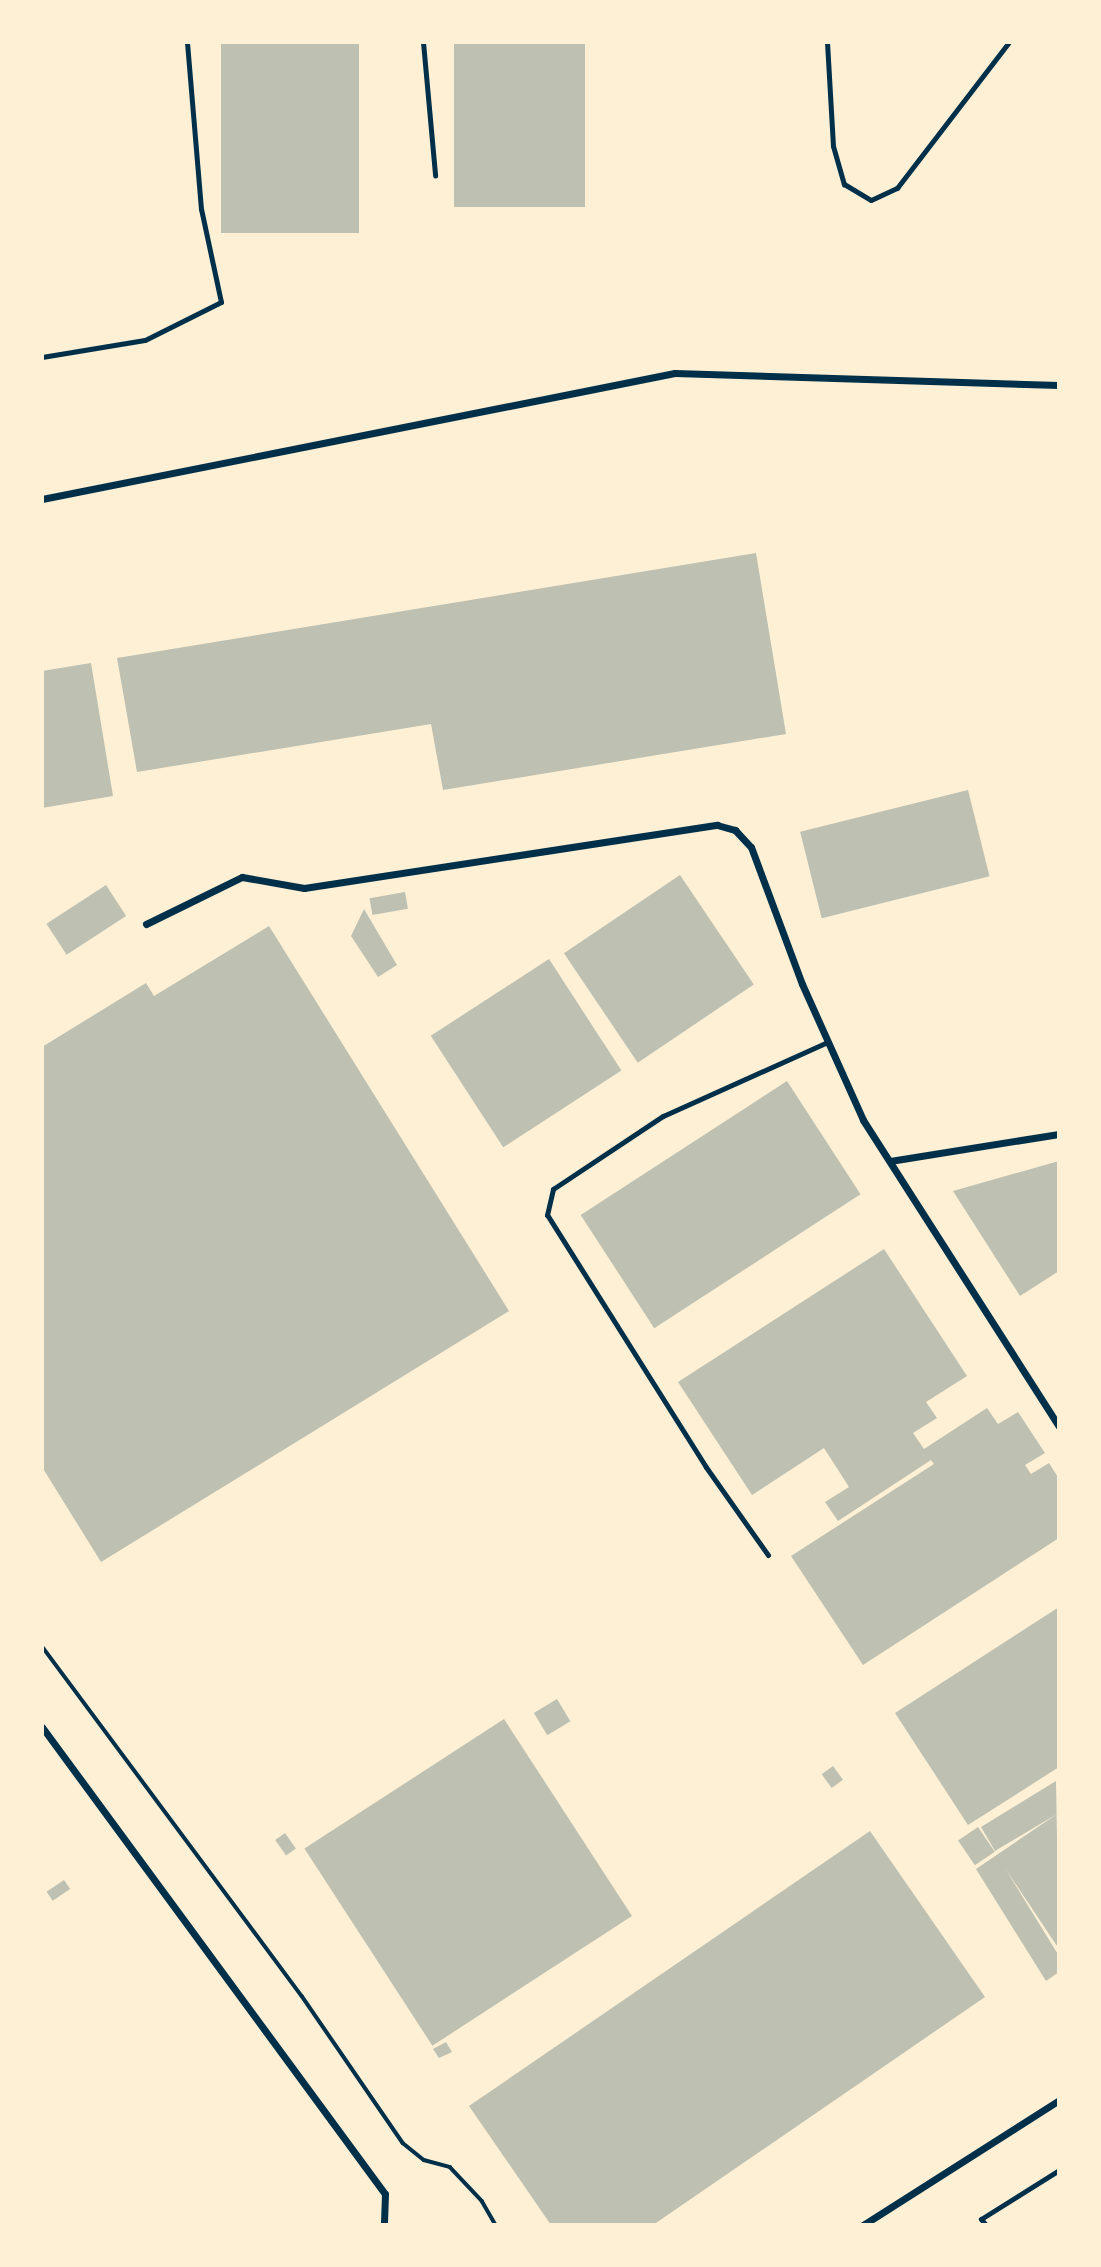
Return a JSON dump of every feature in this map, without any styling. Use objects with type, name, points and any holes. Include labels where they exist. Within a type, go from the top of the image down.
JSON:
[{"type":"street","points":[[42,499],[675,373],[1059,385]]},
{"type":"street","points":[[146,925],[242,877],[304,888],[717,825],[735,831],[751,847],[828,1042],[863,1120],[1059,1426]]},
{"type":"street","points":[[890,1161],[1059,1133]]},
{"type":"street","points":[[42,1727],[385,2194],[384,2225]]},
{"type":"street","points":[[863,2225],[1059,2100]]},
{"type":"lane","points":[[42,357],[145,340],[221,302],[201,209],[187,42]]},
{"type":"lane","points":[[423,42],[435,175]]},
{"type":"lane","points":[[827,42],[833,146],[844,184],[871,200],[897,188],[1009,42]]},
{"type":"lane","points":[[768,1555],[706,1467],[547,1215],[554,1189],[663,1116],[828,1042]]},
{"type":"lane","points":[[986,2225],[981,2219],[1059,2170]]},
{"type":"path","points":[[42,1646],[302,1996],[403,2143],[424,2160],[450,2167],[482,2201],[496,2225]]},
{"type":"building","points":[[221,42],[359,42],[359,233],[221,233]]},
{"type":"building","points":[[454,42],[585,42],[585,207],[454,207]]},
{"type":"building","points":[[756,553],[786,734],[443,790],[431,724],[137,772],[117,658]]},
{"type":"building","points":[[91,663],[113,796],[42,808],[42,671]]},
{"type":"building","points":[[968,790],[990,876],[822,918],[800,832]]},
{"type":"building","points":[[680,875],[754,984],[638,1063],[564,953]]},
{"type":"building","points":[[106,885],[126,916],[67,955],[46,924]]},
{"type":"building","points":[[405,892],[408,909],[372,915],[370,898]]},
{"type":"building","points":[[364,909],[397,965],[378,977],[351,936]]},
{"type":"building","points":[[269,926],[509,1311],[101,1562],[42,1467],[42,1047],[146,983],[154,996]]},
{"type":"building","points":[[549,959],[621,1071],[503,1147],[431,1036]]},
{"type":"building","points":[[787,1081],[861,1194],[654,1328],[581,1215]]},
{"type":"building","points":[[1059,1161],[1059,1271],[1020,1296],[953,1191]]},
{"type":"building","points":[[884,1249],[967,1376],[926,1402],[937,1418],[913,1433],[924,1449],[987,1408],[998,1424],[1018,1412],[1045,1453],[1025,1465],[1031,1474],[1049,1463],[1059,1479],[1059,1538],[863,1665],[791,1556],[934,1464],[931,1460],[838,1521],[825,1502],[849,1487],[824,1448],[752,1495],[678,1382]]},
{"type":"building","points":[[1059,1607],[1059,1767],[968,1825],[895,1713]]},
{"type":"building","points":[[557,1699],[570,1721],[547,1735],[534,1713]]},
{"type":"building","points":[[504,1719],[632,1916],[432,2046],[304,1849]]},
{"type":"building","points":[[833,1766],[843,1780],[832,1788],[822,1774]]},
{"type":"building","points":[[1056,1781],[1057,1814],[995,1851],[981,1827]]},
{"type":"building","points":[[1057,1814],[1059,1949],[1005,1868],[1059,1956],[1059,1972],[1046,1981],[976,1869]]},
{"type":"building","points":[[978,1827],[995,1852],[975,1865],[958,1840]]},
{"type":"building","points":[[870,1831],[985,1997],[653,2225],[551,2225],[469,2106]]},
{"type":"building","points":[[285,1833],[296,1849],[286,1855],[275,1840]]},
{"type":"building","points":[[64,1880],[70,1889],[53,1901],[47,1892]]},
{"type":"building","points":[[446,2042],[452,2052],[439,2058],[433,2049]]}]
